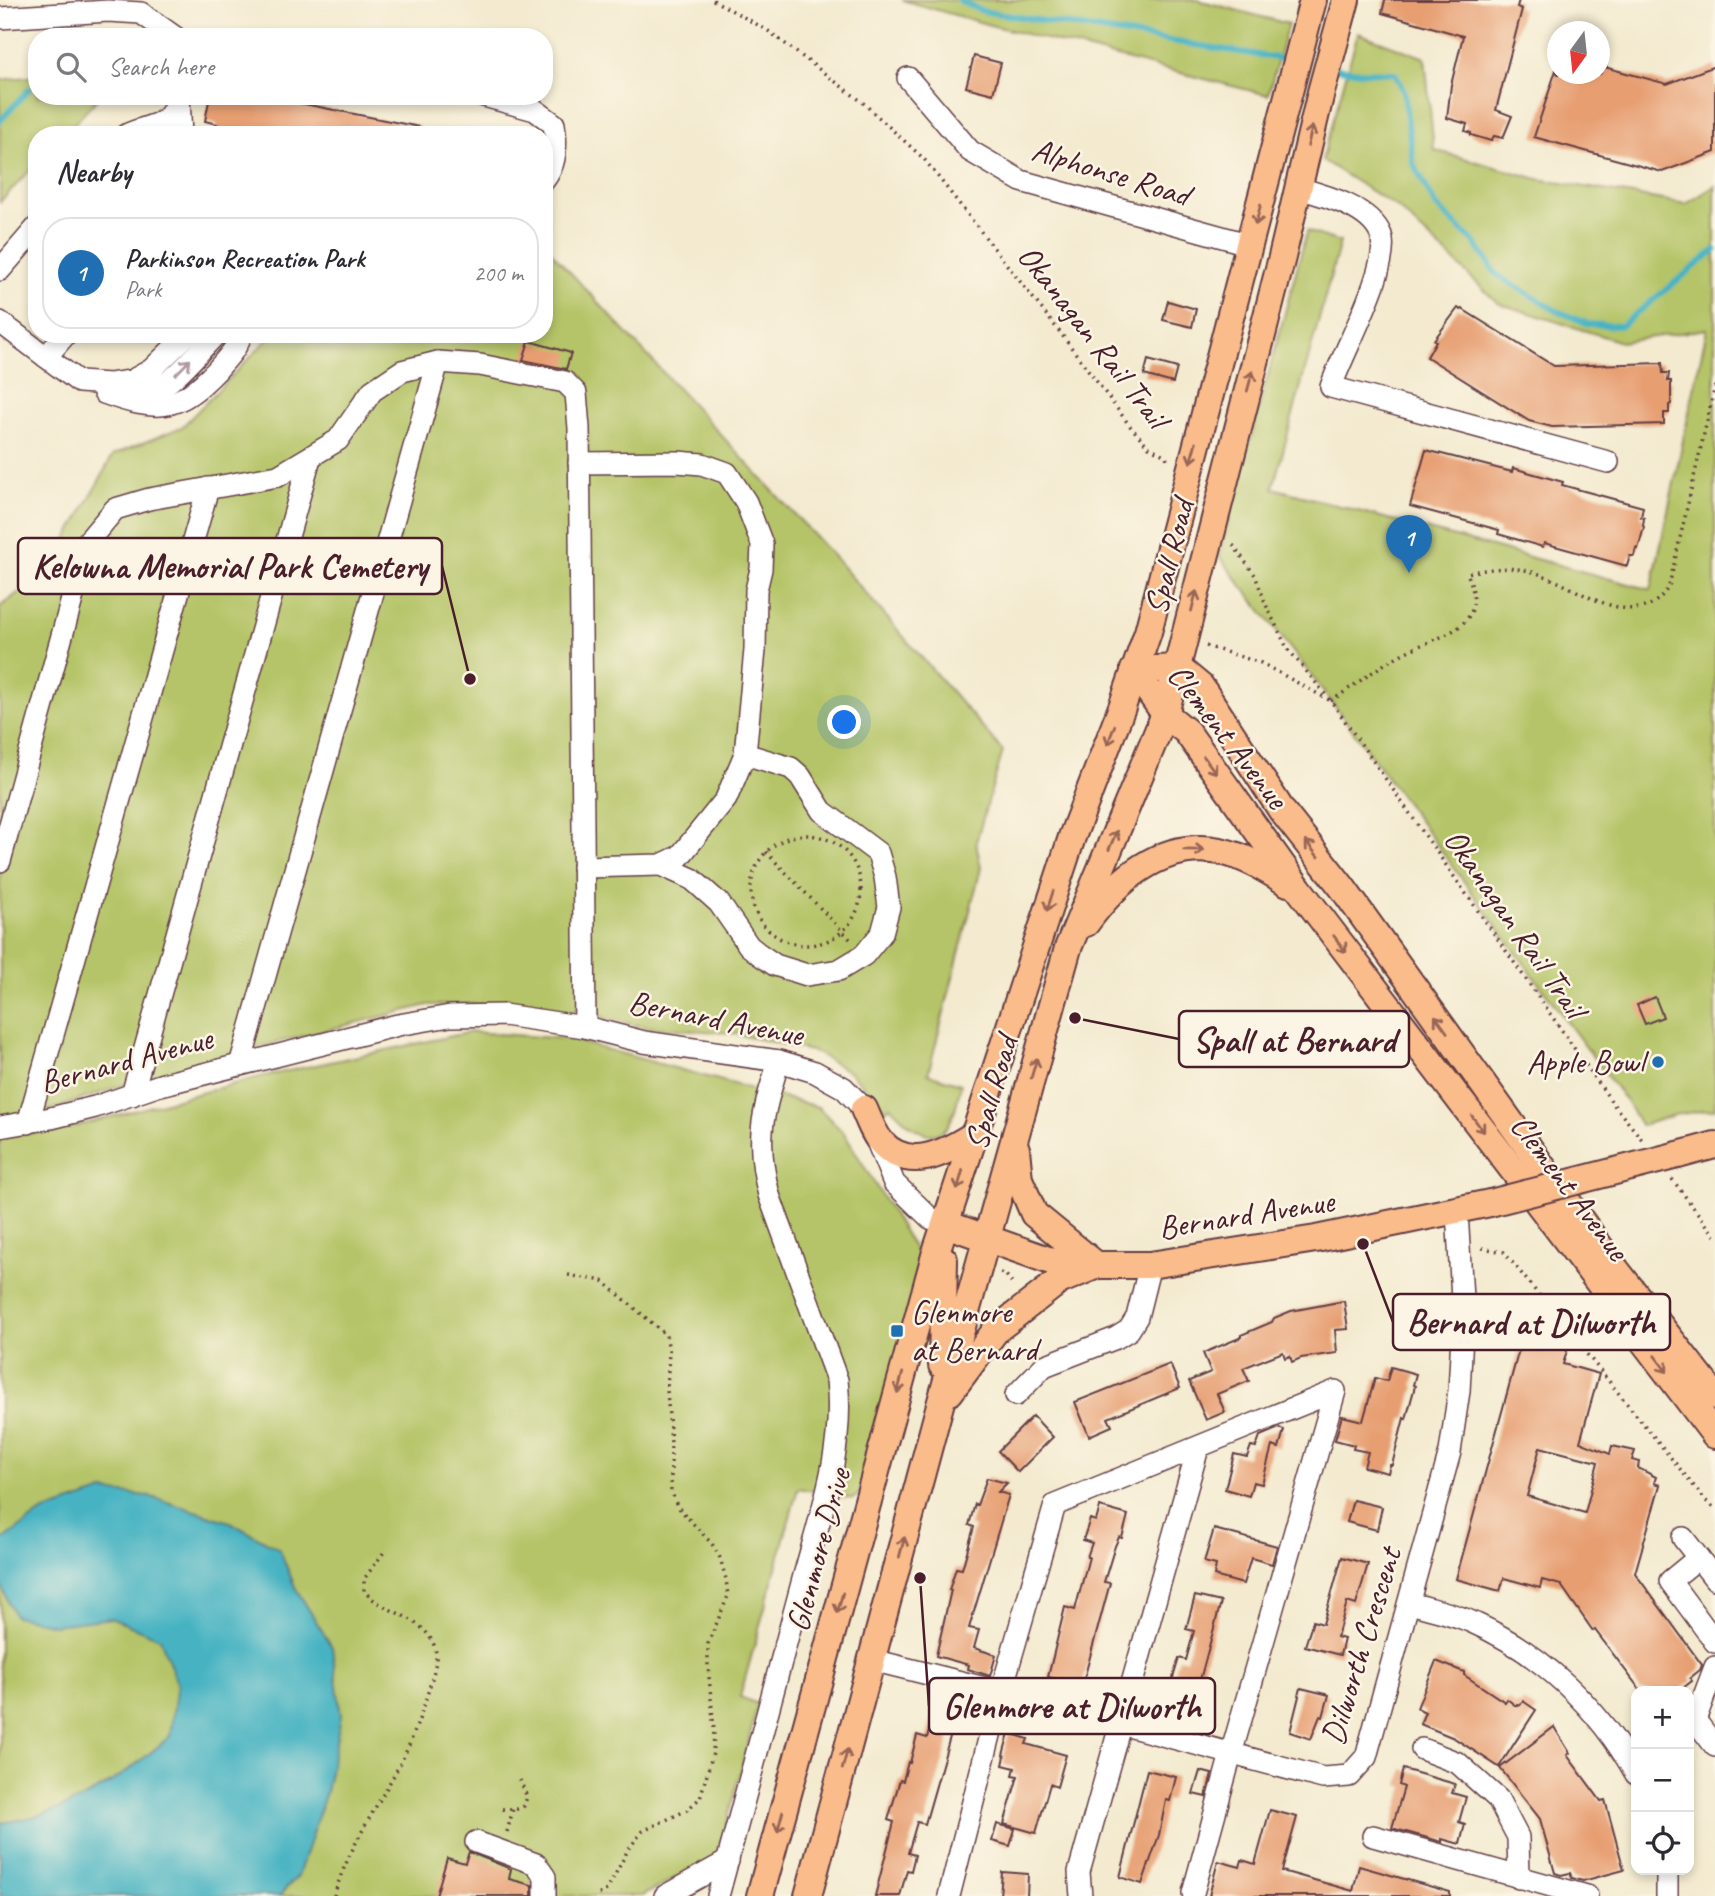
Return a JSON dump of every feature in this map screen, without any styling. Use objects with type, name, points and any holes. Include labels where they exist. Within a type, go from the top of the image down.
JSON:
[{"type":"main road","name":"Spall Road","points":[[946,1224],[972,1136],[1072,837],[1148,632],[1313,0]]},
{"type":"main road","name":"Spall Road","points":[[986,1239],[1068,948],[1165,714],[1346,0]]},
{"type":"main road","name":"Clement Avenue","points":[[1134,670],[1178,668],[1201,687],[1282,811],[1342,887],[1617,1271],[1715,1396]]},
{"type":"main road","name":"Clement Avenue","points":[[1134,670],[1165,714],[1187,732],[1299,889],[1715,1434]]},
{"type":"main road","points":[[1068,948],[1094,912],[1134,872],[1147,862],[1182,850],[1220,851],[1255,863],[1299,889]]},
{"type":"main road","points":[[864,1109],[880,1142],[898,1156],[924,1158],[947,1151],[972,1136]]},
{"type":"main road","points":[[940,1405],[996,1330],[1059,1281],[1096,1265],[1034,1214],[1019,1179],[1015,1134]]},
{"type":"main road","name":"Bernard Avenue","points":[[946,1224],[1048,1259],[1096,1265],[1150,1265],[1315,1239],[1457,1211],[1673,1165],[1715,1145]]},
{"type":"main road","points":[[940,1405],[946,1224]]},
{"type":"main road","name":"Glenmore Drive","points":[[760,1896],[936,1252],[946,1224]]},
{"type":"main road","points":[[808,1896],[986,1239]]},
{"type":"street","points":[[0,18],[108,11],[141,13],[162,28]]},
{"type":"street","name":"Alphonse Road","points":[[908,78],[970,151],[1021,181],[1251,245]]},
{"type":"street","points":[[150,126],[159,124],[173,114],[176,105]]},
{"type":"street","points":[[179,105],[180,126]]},
{"type":"street","points":[[517,105],[535,110],[554,124],[556,141],[553,157]]},
{"type":"street","points":[[1298,188],[1333,198],[1369,218],[1380,234],[1383,251],[1379,271],[1331,387],[1608,462]]},
{"type":"street","points":[[0,270],[28,237]]},
{"type":"street","points":[[0,322],[79,383],[126,400],[173,405],[189,396],[210,377],[238,343]]},
{"type":"street","points":[[46,357],[58,343]]},
{"type":"street","points":[[79,383],[110,384],[131,381],[150,370],[178,343]]},
{"type":"street","points":[[104,393],[145,397],[160,389],[207,343]]},
{"type":"street","points":[[240,1065],[438,362]]},
{"type":"street","points":[[0,861],[89,541],[116,509],[149,499],[278,476],[338,440],[372,391],[402,371],[438,362],[480,365],[565,382],[576,393],[579,463],[585,1027]]},
{"type":"street","points":[[132,1094],[310,458]]},
{"type":"street","points":[[579,463],[677,462],[702,464],[727,473],[746,502],[762,544],[744,754],[726,799],[680,856],[661,865],[583,867]]},
{"type":"street","points":[[28,1123],[208,488]]},
{"type":"street","points":[[661,865],[692,879],[719,903],[749,946],[759,954],[775,965],[807,975],[839,970],[864,955],[882,933],[889,907],[878,853],[822,811],[800,776],[791,768],[744,754]]},
{"type":"street","name":"Bernard Avenue","points":[[0,1127],[95,1107],[132,1094],[398,1025],[450,1016],[504,1014],[585,1027],[644,1042],[779,1061],[815,1072],[844,1088],[864,1109],[894,1183],[930,1218],[946,1224]]},
{"type":"street","points":[[718,1896],[827,1488],[839,1419],[837,1380],[833,1365],[764,1176],[761,1125],[765,1103],[779,1061]]},
{"type":"street","name":"Dilworth Crescent","points":[[872,1660],[1322,1778],[1349,1776],[1366,1757],[1450,1452],[1459,1391],[1463,1316],[1457,1211]]},
{"type":"street","points":[[1016,1395],[1044,1366],[1116,1338],[1129,1330],[1137,1318],[1150,1265]]},
{"type":"street","points":[[949,1896],[1001,1692],[1055,1505],[1335,1391],[1230,1754],[1193,1893]]},
{"type":"street","points":[[1081,1896],[1079,1872],[1198,1448]]},
{"type":"street","points":[[1683,1538],[1715,1579]]},
{"type":"street","points":[[1698,1558],[1670,1581],[1715,1642]]},
{"type":"street","points":[[1410,1603],[1470,1621],[1526,1650],[1574,1691],[1631,1762]]},
{"type":"street","points":[[1694,1718],[1715,1667]]},
{"type":"street","points":[[1694,1725],[1715,1746]]},
{"type":"street","points":[[1422,1749],[1458,1763],[1498,1799],[1518,1838],[1519,1878]]},
{"type":"street","points":[[1373,1836],[1587,1896]]},
{"type":"street","points":[[476,1842],[536,1864],[545,1877],[545,1896]]},
{"type":"street","points":[[665,1896],[728,1861]]},
{"type":"street","points":[[1667,1875],[1667,1896]]},
{"type":"path","name":"Okanagan Rail Trail","points":[[713,0],[767,30],[861,101],[924,159],[1130,426],[1149,447],[1166,456],[1170,469]]},
{"type":"path","points":[[1331,701],[1400,655],[1454,632],[1464,624],[1471,612],[1474,597],[1467,573],[1500,567],[1542,574],[1613,607],[1646,606],[1657,602],[1669,586],[1715,386]]},
{"type":"path","name":"Okanagan Rail Trail","points":[[1214,520],[1255,575],[1287,648],[1331,701],[1614,1105],[1646,1145]]},
{"type":"path","name":"Okanagan Rail Trail","points":[[1185,638],[1231,656],[1261,663],[1331,701]]},
{"type":"path","points":[[804,834],[821,837],[845,851],[859,874],[861,892],[858,910],[842,930],[834,937],[817,944],[799,945],[782,940],[766,929],[756,914],[751,897],[751,878],[766,852],[786,838],[804,834]]},
{"type":"path","points":[[766,852],[842,930]]},
{"type":"path","points":[[1673,1165],[1715,1236]]},
{"type":"path","points":[[1482,1248],[1504,1252],[1706,1501],[1715,1508]]},
{"type":"path","points":[[1000,1273],[1006,1275],[1020,1293]]},
{"type":"path","points":[[568,1275],[603,1281],[666,1335],[669,1350],[667,1391],[671,1490],[677,1506],[712,1544],[720,1558],[728,1596],[708,1644],[713,1753],[700,1798],[687,1810],[643,1831],[629,1848],[607,1889],[596,1896]]},
{"type":"path","points":[[334,1896],[348,1857],[402,1759],[419,1719],[437,1660],[435,1646],[425,1631],[409,1618],[372,1601],[364,1591],[364,1579],[384,1552]]},
{"type":"path","points":[[502,1809],[524,1806],[527,1797],[520,1780]]},
{"type":"green space","points":[[902,0],[1198,0],[1288,24],[1268,95]]},
{"type":"green space","points":[[1358,33],[1425,58],[1434,150],[1538,179],[1686,204],[1715,186],[1715,1109],[1674,1115],[1641,1126],[1627,1103],[1331,701],[1219,556],[1307,231],[1340,242],[1273,488],[1651,590],[1707,329],[1621,342],[1498,303],[1398,208],[1322,160]]},
{"type":"green space","points":[[28,77],[28,105],[92,105],[72,126],[28,126],[28,172],[0,202],[0,80]]},
{"type":"green space","points":[[553,254],[835,558],[1003,751],[976,842],[981,868],[928,1074],[961,1084],[947,1127],[940,1133],[932,1134],[916,1129],[890,1106],[886,1110],[851,1073],[815,1052],[732,1033],[646,1027],[604,1018],[596,1011],[577,1006],[572,1013],[494,1004],[428,1005],[230,1054],[132,1082],[48,1111],[0,1117],[0,607],[52,567],[113,455],[182,427],[264,343],[553,343]]},
{"type":"green space","points":[[471,1032],[568,1039],[818,1107],[844,1133],[922,1262],[860,1493],[853,1499],[798,1488],[740,1697],[758,1704],[724,1834],[714,1858],[642,1896],[554,1896],[534,1875],[528,1896],[0,1896],[0,1135],[54,1132],[260,1077]]},
{"type":"water","points":[[104,1491],[148,1496],[230,1522],[279,1549],[295,1587],[332,1647],[341,1716],[326,1792],[298,1876],[279,1896],[0,1896],[0,1823],[48,1812],[92,1793],[132,1767],[170,1736],[177,1683],[160,1638],[111,1618],[54,1625],[15,1616],[0,1584],[1,1541],[42,1512]]},
{"type":"building","points":[[1385,0],[1519,0],[1517,7],[1522,9],[1496,110],[1512,116],[1503,138],[1494,136],[1491,141],[1471,135],[1465,131],[1467,124],[1447,118],[1451,85],[1463,36],[1382,13]]},
{"type":"building","points":[[974,56],[1001,63],[993,94],[966,87]]},
{"type":"building","points":[[1715,66],[1715,152],[1662,172],[1534,137],[1551,84],[1610,84],[1610,69],[1667,84]]},
{"type":"building","points":[[208,105],[309,105],[415,126],[217,126],[205,121]]},
{"type":"building","points":[[1168,301],[1196,309],[1192,327],[1163,320]]},
{"type":"building","points":[[1458,308],[1554,366],[1662,363],[1663,373],[1669,373],[1668,381],[1671,381],[1671,404],[1669,413],[1664,413],[1664,424],[1552,427],[1529,421],[1427,357],[1436,341],[1434,340]]},
{"type":"building","points":[[528,343],[571,353],[566,369],[523,360]]},
{"type":"building","points":[[1148,360],[1177,368],[1173,383],[1144,375]]},
{"type":"building","points":[[1426,450],[1512,472],[1513,468],[1563,482],[1562,485],[1643,507],[1641,517],[1644,518],[1644,527],[1638,549],[1636,548],[1634,556],[1630,556],[1627,566],[1544,543],[1543,547],[1498,534],[1499,530],[1410,506]]},
{"type":"building","points":[[1655,997],[1663,1017],[1645,1024],[1637,1005]]},
{"type":"building","points":[[1344,1301],[1348,1329],[1335,1330],[1337,1353],[1301,1358],[1292,1362],[1290,1356],[1285,1358],[1283,1352],[1243,1368],[1249,1381],[1217,1394],[1225,1412],[1206,1420],[1189,1381],[1211,1372],[1203,1353],[1242,1337],[1241,1335],[1291,1311]]},
{"type":"building","points":[[1523,1335],[1568,1347],[1563,1364],[1599,1374],[1580,1442],[1610,1454],[1612,1446],[1635,1451],[1632,1460],[1639,1462],[1638,1468],[1656,1477],[1654,1483],[1660,1485],[1635,1573],[1702,1665],[1686,1686],[1637,1686],[1595,1630],[1593,1631],[1561,1585],[1542,1580],[1540,1588],[1504,1578],[1500,1591],[1456,1579]],"holes":[[[1540,1447],[1598,1462],[1585,1513],[1527,1496]]]},
{"type":"building","points":[[1170,1364],[1180,1388],[1108,1418],[1112,1426],[1089,1436],[1075,1402]]},
{"type":"building","points":[[1391,1367],[1416,1374],[1406,1419],[1404,1418],[1388,1473],[1364,1467],[1368,1452],[1353,1449],[1354,1445],[1335,1440],[1342,1416],[1363,1421],[1375,1378],[1387,1381]]},
{"type":"building","points":[[1033,1416],[1053,1437],[1018,1472],[998,1451]]},
{"type":"building","points":[[1279,1428],[1284,1430],[1279,1448],[1272,1446],[1262,1484],[1253,1482],[1249,1496],[1225,1489],[1234,1454],[1247,1457],[1251,1446],[1256,1447],[1260,1436]]},
{"type":"building","points":[[987,1478],[1007,1483],[998,1492],[1009,1495],[969,1628],[979,1630],[974,1648],[996,1655],[990,1676],[968,1669],[969,1665],[936,1656],[949,1590],[956,1568],[962,1569],[974,1527],[969,1525]]},
{"type":"building","points":[[1353,1500],[1382,1507],[1377,1530],[1347,1522]]},
{"type":"building","points":[[1100,1507],[1128,1515],[1122,1538],[1119,1537],[1115,1546],[1104,1582],[1110,1583],[1081,1690],[1057,1684],[1058,1679],[1048,1677],[1065,1607],[1075,1610],[1089,1557],[1092,1543],[1083,1540],[1090,1519],[1096,1521]]},
{"type":"building","points":[[1214,1529],[1277,1546],[1272,1564],[1251,1558],[1243,1584],[1214,1576],[1216,1565],[1204,1562]]},
{"type":"building","points":[[1342,1557],[1368,1564],[1356,1605],[1347,1602],[1337,1637],[1344,1639],[1340,1655],[1305,1646],[1313,1621],[1323,1624]]},
{"type":"building","points":[[1195,1596],[1221,1602],[1193,1706],[1171,1700],[1173,1689],[1170,1688],[1179,1658],[1186,1660],[1194,1631],[1186,1629]]},
{"type":"building","points":[[1436,1661],[1464,1672],[1464,1675],[1505,1702],[1507,1699],[1516,1706],[1523,1701],[1536,1710],[1499,1767],[1454,1738],[1420,1724],[1425,1712],[1417,1708]]},
{"type":"building","points":[[1301,1688],[1329,1695],[1323,1717],[1320,1716],[1311,1739],[1290,1732]]},
{"type":"building","points":[[936,1704],[958,1709],[925,1824],[917,1822],[908,1853],[915,1855],[911,1871],[907,1870],[900,1896],[875,1896],[894,1822],[888,1820],[900,1780],[903,1781],[908,1762],[910,1763],[917,1735],[927,1738]]},
{"type":"building","points":[[1554,1727],[1570,1753],[1567,1755],[1601,1801],[1605,1800],[1624,1870],[1583,1881],[1572,1878],[1570,1873],[1555,1873],[1540,1819],[1500,1768]]},
{"type":"building","points":[[1009,1733],[1028,1739],[1026,1744],[1066,1755],[1057,1787],[1050,1784],[1036,1833],[1004,1824],[1018,1776],[1013,1775],[1015,1768],[1003,1765]]},
{"type":"building","points":[[1403,1769],[1455,1784],[1452,1793],[1466,1797],[1459,1822],[1465,1824],[1460,1844],[1442,1839],[1442,1842],[1392,1828],[1404,1787],[1399,1785]]},
{"type":"building","points":[[1147,1770],[1176,1777],[1170,1801],[1166,1800],[1159,1835],[1142,1884],[1120,1877]]},
{"type":"building","points":[[1200,1771],[1212,1774],[1206,1797],[1193,1794]]},
{"type":"building","points":[[1270,1810],[1297,1817],[1282,1871],[1353,1891],[1359,1866],[1450,1892],[1450,1896],[1209,1896],[1218,1861],[1240,1867],[1242,1860],[1255,1864]]},
{"type":"building","points":[[997,1824],[1015,1829],[1010,1846],[992,1841]]},
{"type":"building","points":[[469,1852],[511,1869],[509,1879],[532,1885],[532,1896],[436,1896],[447,1858],[465,1863]]},
{"type":"building","points":[[1002,1872],[1028,1874],[1027,1896],[1000,1896]]},
{"type":"waterway","points":[[959,0],[982,11],[1290,60]]},
{"type":"waterway","points":[[1335,68],[1395,73],[1404,92],[1413,163],[1436,206],[1475,243],[1497,275],[1555,310],[1589,324],[1621,326],[1715,250]]},
{"type":"waterway","points":[[0,121],[28,90]]},
{"type":"place","name":"Parkinson Recreation Park","points":[[1409,573]]},
{"type":"place","name":"Kelowna Memorial Park Cemetery","points":[[470,679]]},
{"type":"place","name":"Spall at Bernard","points":[[1075,1018]]},
{"type":"place","name":"Apple Bowl","points":[[1658,1062]]},
{"type":"place","name":"Bernard at Dilworth","points":[[1363,1244]]},
{"type":"place","name":"Glenmore at Bernard","points":[[897,1331]]},
{"type":"place","name":"Glenmore at Dilworth","points":[[920,1578]]}]
